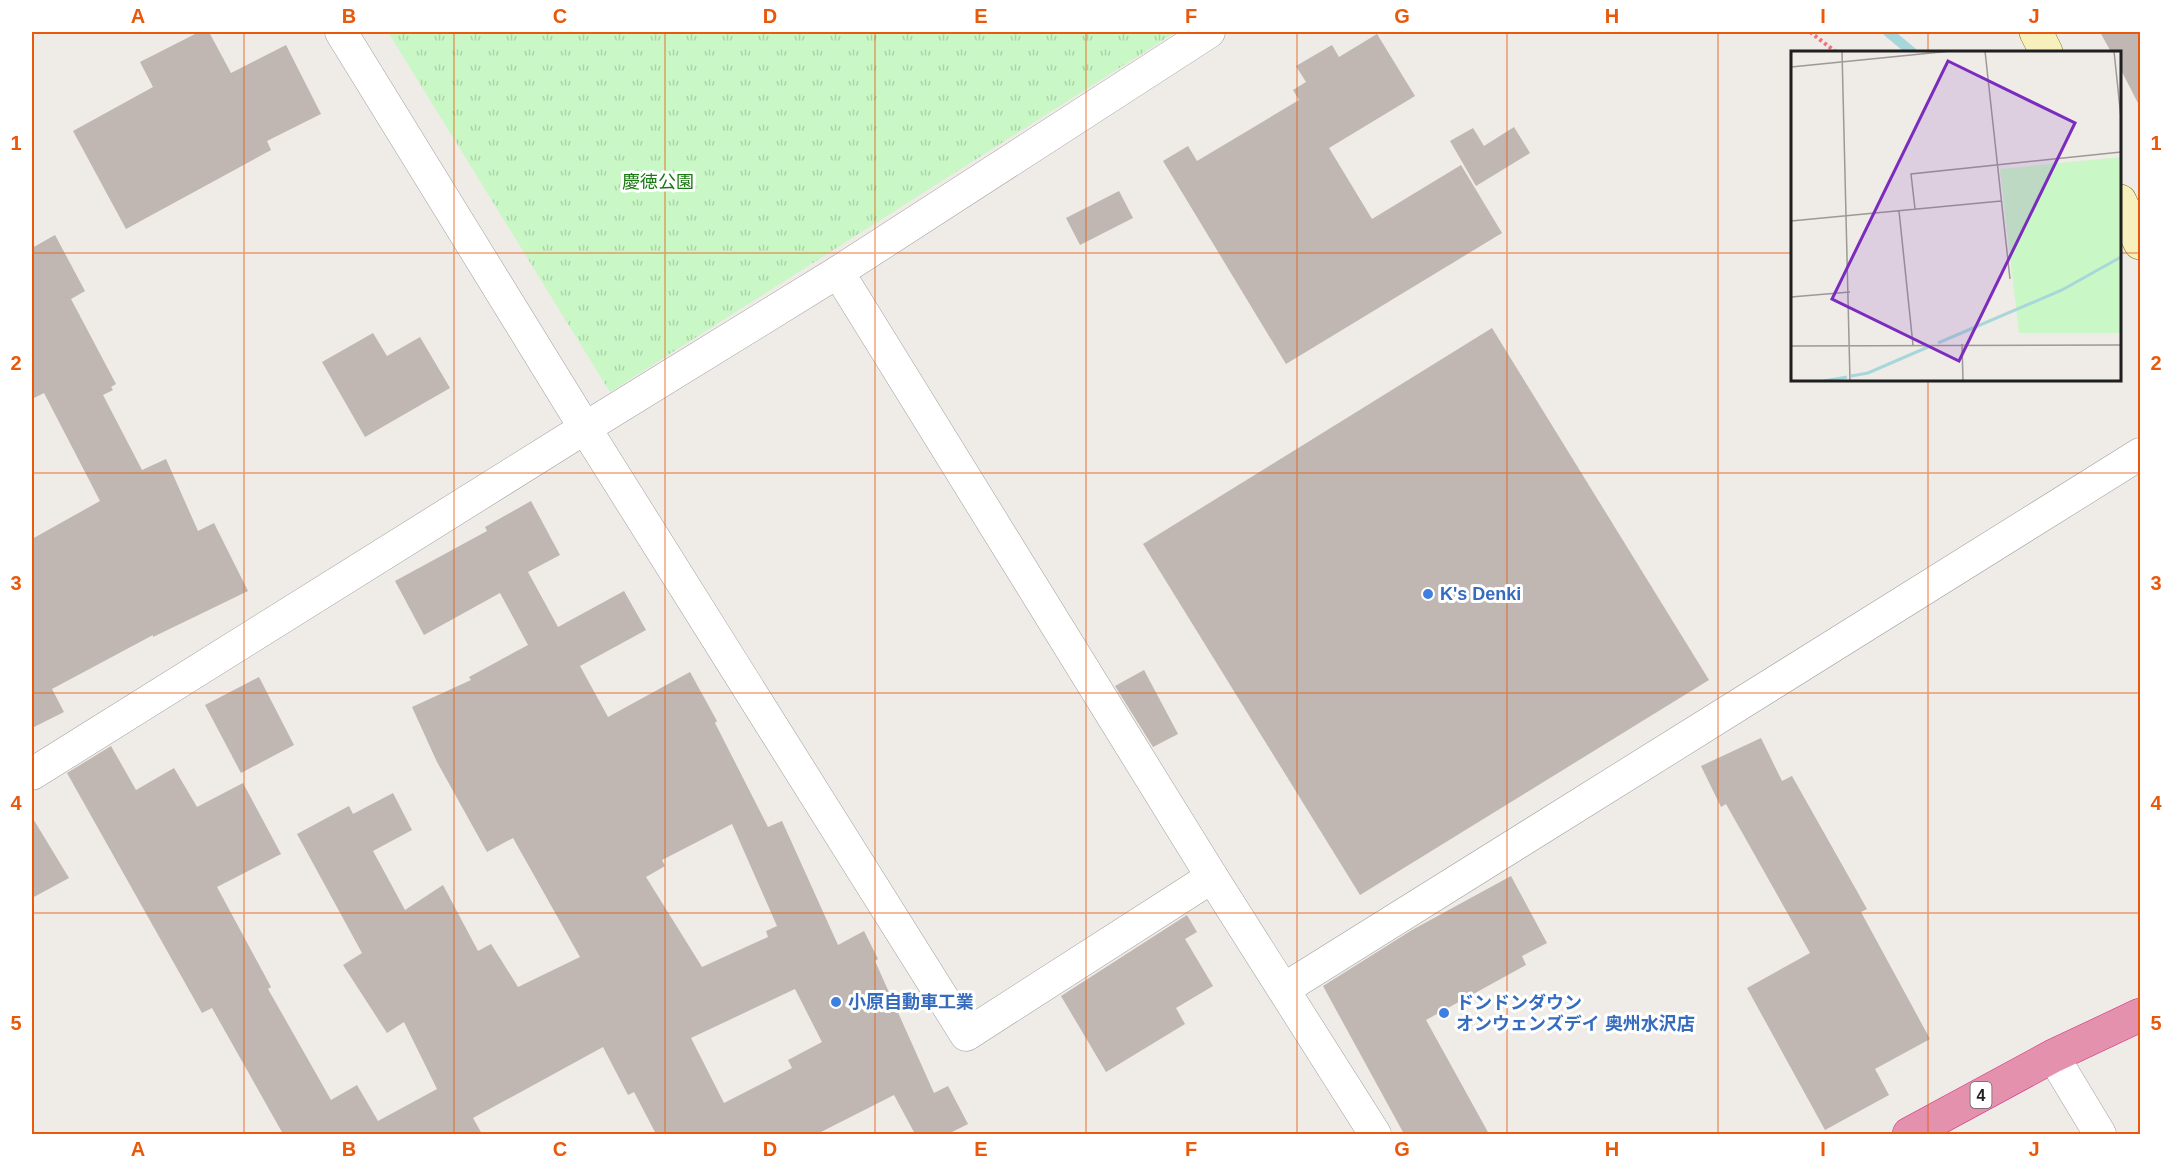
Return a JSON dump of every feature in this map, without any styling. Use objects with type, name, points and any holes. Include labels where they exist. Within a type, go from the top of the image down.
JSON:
[{"type":"highway","name":"4","points":[[1909,1134],[2053,1056],[2140,1015]]},
{"type":"street","points":[[341,32],[585,428],[966,1035],[1212,877]]},
{"type":"street","points":[[32,774],[838,272],[1209,32]]},
{"type":"street","points":[[2121,203],[2140,243]]},
{"type":"street","points":[[838,272],[1212,877],[1375,1134]]},
{"type":"street","points":[[1284,989],[2140,454]]},
{"type":"street","points":[[2053,1056],[2100,1134]]},
{"type":"path","points":[[1810,32],[1835,51]]},
{"type":"green space","name":"慶徳公園","points":[[388,32],[1176,32],[610,392]]},
{"type":"building","points":[[199,32],[209,32],[231,73],[286,45],[321,114],[267,141],[271,150],[126,229],[73,131],[153,87],[140,62]]},
{"type":"building","points":[[2100,32],[2140,32],[2140,107],[2121,70],[2121,51],[2110,51]]},
{"type":"building","points":[[1377,34],[1415,96],[1329,148],[1372,219],[1461,165],[1502,233],[1286,364],[1163,161],[1188,146],[1197,161],[1299,100],[1293,90],[1306,82],[1296,66],[1332,45],[1339,57]]},
{"type":"building","points":[[1514,127],[1530,153],[1476,186],[1450,141],[1473,128],[1484,146]]},
{"type":"building","points":[[1119,191],[1133,218],[1080,245],[1066,218]]},
{"type":"building","points":[[55,235],[85,291],[71,299],[116,384],[111,387],[113,390],[103,395],[142,470],[166,459],[198,531],[214,523],[248,591],[153,637],[153,635],[52,689],[64,712],[32,728],[32,539],[100,501],[44,393],[32,399],[32,248]]},
{"type":"building","points":[[1492,328],[1709,680],[1360,895],[1143,544]]},
{"type":"building","points":[[373,333],[387,356],[420,337],[450,388],[365,437],[322,362]]},
{"type":"building","points":[[531,501],[560,555],[528,572],[558,627],[624,591],[646,630],[580,666],[608,717],[690,672],[717,721],[715,723],[768,827],[782,821],[838,945],[864,931],[878,959],[875,961],[934,1093],[948,1086],[968,1124],[948,1134],[915,1134],[894,1095],[817,1134],[656,1134],[634,1092],[628,1095],[603,1047],[473,1118],[482,1134],[283,1134],[212,1008],[202,1013],[67,773],[111,746],[136,790],[174,768],[197,807],[243,783],[281,854],[217,887],[271,987],[268,989],[331,1100],[357,1085],[378,1121],[437,1089],[404,1022],[387,1033],[343,965],[362,953],[297,834],[349,806],[353,814],[393,793],[412,830],[373,851],[405,910],[443,885],[478,951],[491,944],[518,987],[580,957],[513,838],[487,852],[437,762],[412,707],[471,680],[469,677],[528,645],[500,593],[424,635],[395,581],[487,531],[485,527]],"holes":[[[732,824],[777,926],[766,931],[768,937],[702,967],[646,877],[665,866],[662,860]],[[795,989],[822,1042],[788,1060],[792,1068],[724,1103],[691,1038]]]},
{"type":"building","points":[[1144,670],[1178,734],[1153,747],[1115,686]]},
{"type":"building","points":[[259,677],[294,745],[241,773],[205,705]]},
{"type":"building","points":[[1761,738],[1782,781],[1792,776],[1867,909],[1861,912],[1930,1039],[1875,1069],[1889,1095],[1825,1130],[1747,988],[1810,953],[1726,804],[1721,807],[1701,766]]},
{"type":"building","points":[[32,817],[69,878],[32,898]]},
{"type":"building","points":[[1511,876],[1547,943],[1522,956],[1526,965],[1426,1020],[1489,1134],[1404,1134],[1323,986],[1412,930]]},
{"type":"building","points":[[1187,915],[1197,932],[1185,939],[1213,986],[1176,1008],[1185,1024],[1106,1072],[1061,996]]},
{"type":"waterway","points":[[1888,32],[1911,51]]},
{"type":"place","name":"K's Denki","points":[[1428,594]]},
{"type":"place","name":"小原自動車工業","points":[[836,1002]]},
{"type":"place","name":"ドンドンダウン オンウェンズデイ 奥州水沢店","points":[[1444,1013]]}]
